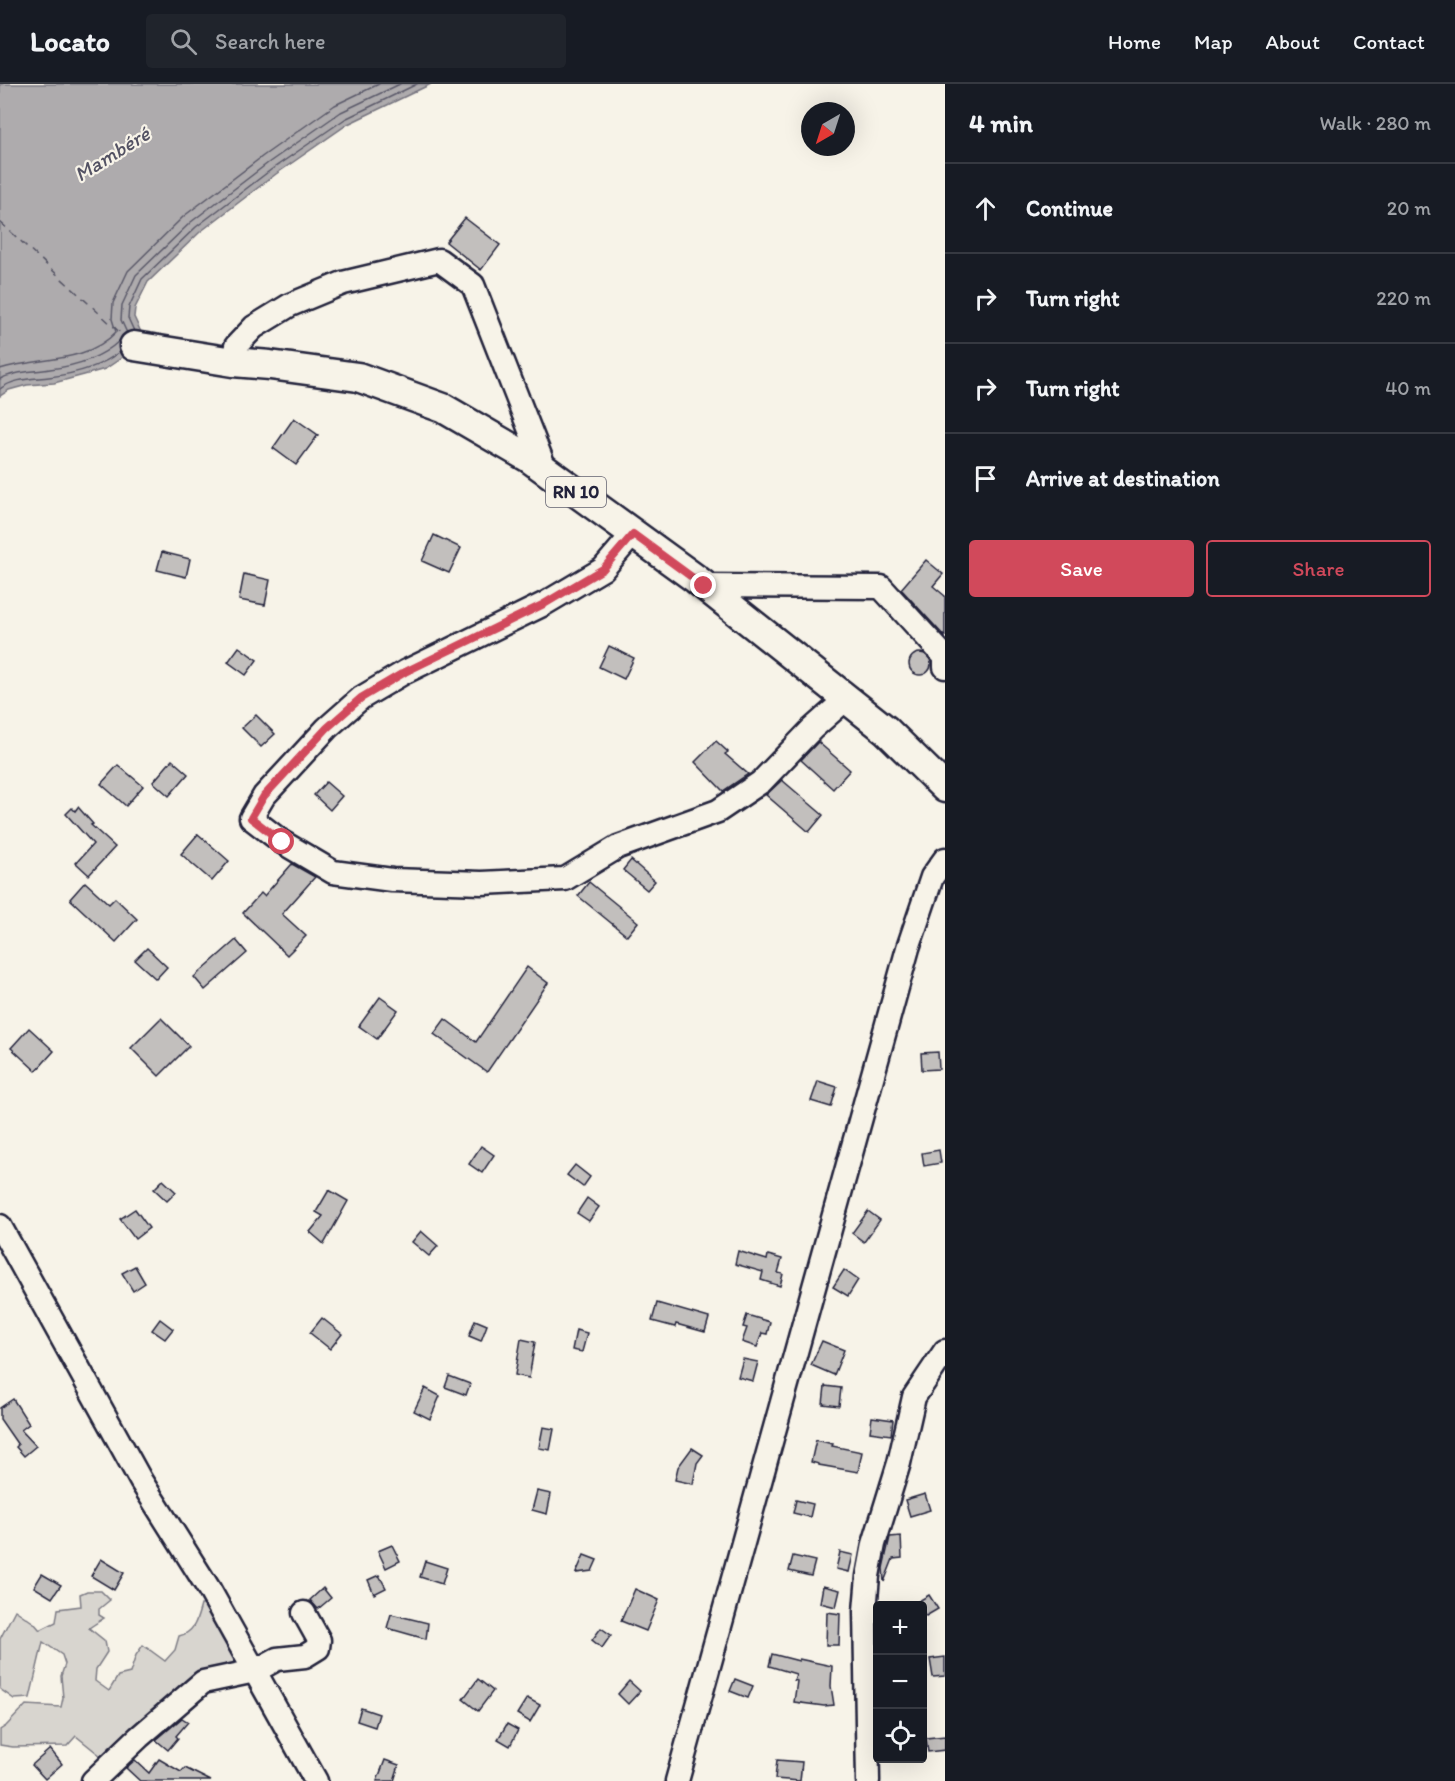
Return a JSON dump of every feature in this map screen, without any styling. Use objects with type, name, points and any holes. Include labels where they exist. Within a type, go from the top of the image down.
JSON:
[{"type":"main road","name":"RN 10","points":[[134,346],[233,362],[270,364],[358,378],[443,408],[529,458],[704,586],[886,730],[945,788]]},
{"type":"street","points":[[233,362],[236,346],[254,327],[290,305],[343,283],[439,260],[473,285],[546,471]]},
{"type":"street","points":[[633,534],[603,569],[544,604],[405,672],[361,698],[327,728],[264,796],[251,818],[282,842],[333,873],[392,880],[471,882],[564,879],[618,847],[718,811],[761,782],[812,729],[846,699]]},
{"type":"street","points":[[704,586],[880,587],[945,657],[945,667]]},
{"type":"street","points":[[677,1781],[908,948],[932,877],[945,860]]},
{"type":"street","points":[[0,1226],[141,1481],[209,1589],[316,1781]]},
{"type":"street","points":[[868,1781],[865,1611],[868,1576],[874,1544],[899,1463],[914,1397],[945,1351]]},
{"type":"street","points":[[93,1781],[139,1737],[203,1682],[255,1671],[277,1659],[305,1656],[318,1648],[320,1640],[304,1613]]},
{"type":"shaded area","points":[[87,1591],[101,1591],[110,1600],[99,1609],[99,1615],[104,1618],[89,1628],[105,1641],[107,1652],[96,1669],[95,1681],[109,1691],[118,1676],[130,1673],[136,1655],[143,1645],[165,1661],[175,1650],[179,1636],[192,1628],[201,1605],[215,1605],[249,1669],[221,1676],[106,1760],[76,1736],[67,1746],[13,1747],[0,1745],[0,1730],[26,1705],[61,1707],[63,1698],[61,1676],[65,1664],[62,1655],[43,1642],[30,1698],[14,1699],[0,1689],[0,1639],[15,1610],[40,1630],[56,1622],[58,1609],[81,1606],[80,1594]]},
{"type":"water","name":"Mambéré","points":[[0,84],[431,84],[348,124],[276,174],[200,232],[148,282],[135,308],[134,317],[141,332],[140,338],[120,359],[105,369],[54,383],[27,385],[9,390],[0,396]]},
{"type":"building","points":[[465,218],[500,245],[481,270],[446,242]]},
{"type":"building","points":[[294,418],[318,435],[296,465],[273,448]]},
{"type":"building","points":[[434,535],[461,548],[449,573],[422,561]]},
{"type":"building","points":[[162,552],[190,559],[186,577],[157,570]]},
{"type":"building","points":[[926,560],[943,574],[933,586],[945,596],[945,637],[901,589]]},
{"type":"building","points":[[244,574],[270,580],[265,605],[239,600]]},
{"type":"building","points":[[609,646],[634,658],[624,679],[599,667]]},
{"type":"building","points":[[239,647],[257,660],[246,675],[228,662]]},
{"type":"building","points":[[920,653],[928,656],[931,664],[928,672],[920,675],[912,672],[909,664],[912,656]]},
{"type":"building","points":[[256,715],[275,734],[261,747],[242,728]]},
{"type":"building","points":[[716,741],[728,752],[725,754],[748,774],[723,791],[695,762]]},
{"type":"building","points":[[818,742],[850,770],[833,789],[801,760]]},
{"type":"building","points":[[172,760],[188,774],[169,796],[153,782]]},
{"type":"building","points":[[118,765],[143,786],[126,806],[101,784]]},
{"type":"building","points":[[782,780],[823,815],[809,832],[766,795]]},
{"type":"building","points":[[326,782],[342,796],[330,810],[314,795]]},
{"type":"building","points":[[78,807],[93,824],[91,825],[115,847],[89,875],[76,863],[93,844],[66,814],[72,808],[75,811]]},
{"type":"building","points":[[198,834],[229,861],[212,881],[181,854]]},
{"type":"building","points":[[631,860],[655,881],[647,890],[623,870]]},
{"type":"building","points":[[292,864],[315,877],[282,914],[306,936],[287,955],[243,913],[261,893],[264,896]]},
{"type":"building","points":[[85,882],[109,904],[115,898],[137,919],[116,942],[70,899]]},
{"type":"building","points":[[589,882],[638,922],[627,936],[578,896]]},
{"type":"building","points":[[236,940],[247,953],[205,990],[194,977]]},
{"type":"building","points":[[147,948],[167,967],[156,979],[135,960]]},
{"type":"building","points":[[527,967],[548,983],[487,1072],[434,1034],[445,1019],[476,1042]]},
{"type":"building","points":[[380,997],[398,1010],[377,1039],[359,1026]]},
{"type":"building","points":[[161,1018],[189,1046],[159,1076],[131,1048]]},
{"type":"building","points":[[29,1028],[54,1051],[36,1071],[11,1048]]},
{"type":"building","points":[[938,1052],[939,1069],[922,1070],[921,1053]]},
{"type":"building","points":[[818,1081],[837,1087],[831,1107],[811,1101]]},
{"type":"building","points":[[481,1146],[494,1155],[482,1173],[469,1164]]},
{"type":"building","points":[[939,1150],[941,1163],[924,1166],[922,1153]]},
{"type":"building","points":[[575,1165],[590,1177],[583,1187],[567,1175]]},
{"type":"building","points":[[163,1180],[176,1192],[167,1201],[154,1189]]},
{"type":"building","points":[[329,1190],[348,1201],[324,1244],[310,1232],[323,1216],[316,1212]]},
{"type":"building","points":[[587,1198],[599,1207],[589,1221],[577,1213]]},
{"type":"building","points":[[135,1209],[149,1228],[135,1239],[120,1219]]},
{"type":"building","points":[[868,1211],[880,1220],[864,1242],[852,1233]]},
{"type":"building","points":[[421,1231],[438,1246],[429,1256],[412,1242]]},
{"type":"building","points":[[738,1251],[767,1260],[768,1255],[782,1259],[778,1273],[783,1274],[780,1286],[761,1280],[763,1272],[735,1264]]},
{"type":"building","points":[[135,1266],[145,1283],[133,1291],[122,1273]]},
{"type":"building","points":[[844,1270],[858,1280],[848,1296],[833,1287]]},
{"type":"building","points":[[657,1303],[709,1318],[705,1332],[676,1324],[675,1327],[652,1321]]},
{"type":"building","points":[[747,1315],[770,1322],[767,1334],[762,1333],[757,1347],[742,1342],[747,1328],[743,1327]]},
{"type":"building","points":[[322,1318],[342,1334],[330,1349],[310,1333]]},
{"type":"building","points":[[160,1319],[173,1329],[165,1339],[152,1330]]},
{"type":"building","points":[[475,1320],[487,1325],[481,1341],[469,1336]]},
{"type":"building","points":[[576,1330],[587,1333],[582,1352],[572,1350]]},
{"type":"building","points":[[521,1339],[535,1342],[529,1378],[515,1375]]},
{"type":"building","points":[[822,1341],[844,1350],[834,1375],[811,1365]]},
{"type":"building","points":[[743,1359],[758,1362],[753,1381],[738,1377]]},
{"type":"building","points":[[449,1376],[470,1384],[466,1395],[445,1387]]},
{"type":"building","points":[[825,1386],[841,1388],[839,1406],[823,1404]]},
{"type":"building","points":[[425,1388],[440,1396],[430,1419],[414,1411]]},
{"type":"building","points":[[13,1399],[29,1424],[21,1430],[36,1446],[24,1456],[16,1447],[18,1445],[0,1419],[0,1408]]},
{"type":"building","points":[[872,1417],[893,1420],[891,1435],[870,1432]]},
{"type":"building","points":[[543,1427],[554,1429],[550,1450],[539,1448]]},
{"type":"building","points":[[816,1440],[862,1452],[858,1472],[811,1462]]},
{"type":"building","points":[[692,1448],[703,1455],[697,1463],[693,1484],[675,1480],[678,1467]]},
{"type":"building","points":[[537,1491],[551,1494],[547,1514],[532,1510]]},
{"type":"building","points":[[925,1494],[930,1510],[910,1516],[905,1500]]},
{"type":"building","points":[[796,1500],[813,1504],[810,1517],[793,1513]]},
{"type":"building","points":[[901,1536],[902,1558],[893,1559],[884,1582],[883,1568],[890,1537]]},
{"type":"building","points":[[392,1545],[400,1561],[386,1568],[378,1551]]},
{"type":"building","points":[[840,1552],[853,1555],[849,1572],[836,1569]]},
{"type":"building","points":[[584,1555],[597,1560],[592,1571],[576,1573]]},
{"type":"building","points":[[793,1556],[815,1561],[811,1576],[789,1571]]},
{"type":"building","points":[[101,1559],[124,1573],[114,1590],[91,1576]]},
{"type":"building","points":[[425,1561],[447,1568],[442,1584],[420,1577]]},
{"type":"building","points":[[42,1574],[61,1585],[52,1598],[34,1587]]},
{"type":"building","points":[[379,1575],[386,1588],[374,1594],[368,1580]]},
{"type":"building","points":[[823,1586],[840,1590],[836,1607],[820,1603]]},
{"type":"building","points":[[323,1588],[331,1598],[318,1609],[310,1600]]},
{"type":"building","points":[[635,1589],[659,1600],[646,1631],[621,1621]]},
{"type":"building","points":[[929,1595],[938,1609],[927,1615],[927,1601],[919,1601]]},
{"type":"building","points":[[827,1612],[840,1614],[839,1645],[826,1645]]},
{"type":"building","points":[[391,1614],[428,1623],[426,1639],[387,1628]]},
{"type":"building","points":[[601,1628],[611,1635],[602,1648],[592,1640]]},
{"type":"building","points":[[772,1654],[832,1666],[831,1686],[834,1705],[794,1702],[796,1674],[769,1666]]},
{"type":"building","points":[[945,1657],[945,1676],[933,1677],[930,1659]]},
{"type":"building","points":[[478,1679],[493,1691],[478,1711],[463,1699]]},
{"type":"building","points":[[735,1679],[753,1686],[748,1698],[730,1691]]},
{"type":"building","points":[[629,1681],[640,1691],[628,1704],[618,1694]]},
{"type":"building","points":[[527,1698],[540,1705],[530,1722],[517,1714]]},
{"type":"building","points":[[361,1708],[379,1714],[375,1727],[357,1721]]},
{"type":"building","points":[[182,1718],[188,1722],[168,1750],[156,1740]]},
{"type":"building","points":[[507,1724],[518,1730],[510,1746],[498,1739]]},
{"type":"building","points":[[945,1736],[945,1750],[928,1752],[927,1738]]},
{"type":"building","points":[[50,1749],[62,1764],[45,1779],[32,1765]]},
{"type":"building","points":[[159,1759],[181,1772],[185,1768],[211,1781],[140,1781],[126,1768],[135,1760],[149,1773]]},
{"type":"building","points":[[385,1760],[399,1765],[394,1781],[377,1781]]},
{"type":"building","points":[[777,1760],[802,1762],[800,1781],[775,1779]]},
{"type":"ferry route","points":[[0,222],[125,337]]},
{"type":"route","points":[[282,842],[251,818],[264,796],[327,728],[361,698],[405,672],[544,604],[603,569],[633,534],[704,586]]}]
